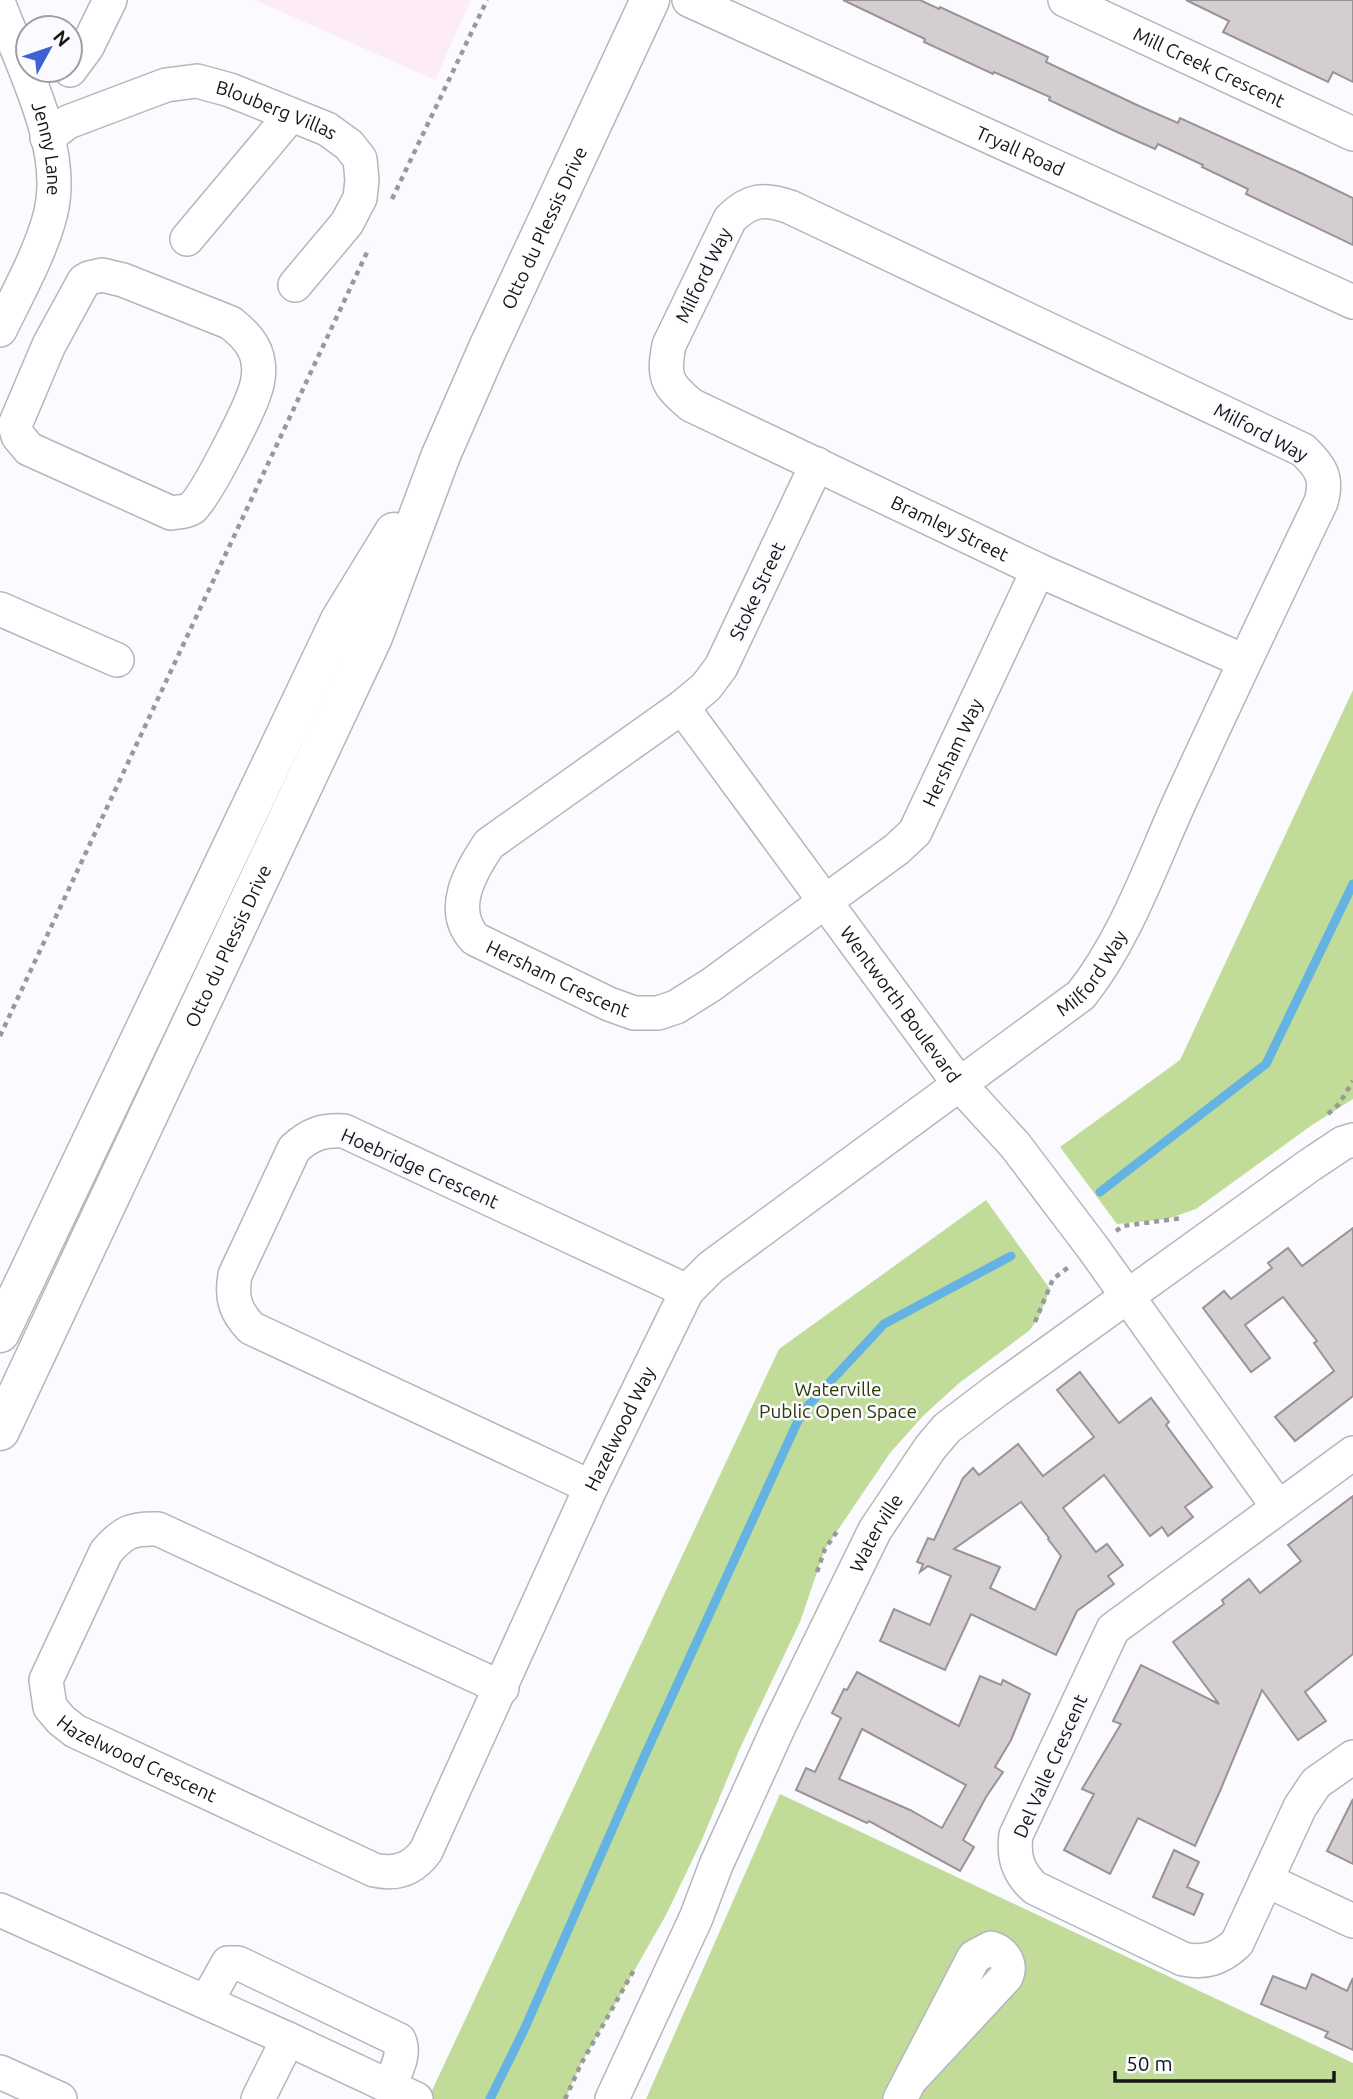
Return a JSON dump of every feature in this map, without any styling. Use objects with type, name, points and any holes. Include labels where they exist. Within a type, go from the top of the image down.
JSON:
[{"type":"main road","name":"Otto du Plessis Drive","points":[[0,1431],[373,637],[441,455],[650,0]]},
{"type":"main road","name":"Otto du Plessis Drive","points":[[0,1334],[340,620],[441,455]]},
{"type":"street","points":[[84,51],[110,0]]},
{"type":"street","name":"Tryall Road","points":[[689,0],[1353,302]]},
{"type":"street","name":"Mill Creek Crescent","points":[[1065,0],[1353,134]]},
{"type":"street","name":"Jenny Lane","points":[[0,8],[35,96],[54,174],[51,211],[46,229],[1,327]]},
{"type":"street","name":"Blouberg Villas","points":[[47,138],[68,122],[166,85],[197,81],[230,90],[327,129],[349,145],[359,159],[362,180],[360,198],[347,223],[295,285]]},
{"type":"street","points":[[35,96],[53,84]]},
{"type":"street","points":[[187,239],[290,116]]},
{"type":"street","name":"Milford Way","points":[[666,379],[665,366],[669,345],[730,219],[747,204],[772,201],[803,213],[1303,450],[1315,460],[1321,472],[1325,487],[1321,502],[1244,661],[1121,932],[1096,976],[1080,995],[960,1085]]},
{"type":"street","points":[[102,275],[123,280],[230,323],[244,334],[258,359],[259,377],[254,396],[193,507],[171,513],[29,449],[22,442],[15,425],[49,345],[84,281],[102,275]]},
{"type":"street","points":[[1,327],[49,345]]},
{"type":"street","name":"Bramley Street","points":[[666,379],[674,391],[691,405],[1038,570],[1244,661]]},
{"type":"street","name":"Stoke Street","points":[[682,707],[706,687],[721,667],[817,464]]},
{"type":"street","name":"Hersham Way","points":[[824,903],[897,849],[915,832],[1038,570]]},
{"type":"street","points":[[0,609],[117,660]]},
{"type":"street","name":"Hersham Crescent","points":[[682,707],[489,844],[469,878],[462,901],[462,917],[470,933],[484,945],[610,1004],[634,1013],[658,1013],[676,1007],[711,985],[824,903]]},
{"type":"street","name":"Wentworth Boulevard","points":[[682,707],[960,1085],[1015,1145],[1127,1296]]},
{"type":"street","name":"Hazelwood Way","points":[[402,1870],[419,1860],[426,1851],[591,1488],[687,1291],[711,1267],[960,1085]]},
{"type":"street","name":"Hoebridge Crescent","points":[[591,1488],[251,1328],[241,1318],[235,1308],[232,1291],[235,1275],[294,1149],[305,1139],[323,1130],[344,1130],[687,1291]]},
{"type":"street","name":"Waterville","points":[[612,2099],[696,1919],[716,1865],[780,1724],[875,1530],[930,1448],[947,1428],[1127,1296],[1310,1165],[1343,1143],[1353,1140]]},
{"type":"street","points":[[1127,1296],[1278,1507]]},
{"type":"street","name":"Del Valle Crescent","points":[[1353,1453],[1113,1629],[1016,1835],[1014,1847],[1020,1871],[1035,1888],[1183,1959],[1215,1959],[1237,1943],[1300,1807],[1316,1783],[1353,1757]]},
{"type":"street","name":"Hazelwood Crescent","points":[[402,1870],[374,1870],[75,1731],[61,1720],[50,1707],[46,1680],[106,1552],[130,1531],[141,1528],[158,1529],[502,1688]]},
{"type":"street","points":[[1266,1880],[1353,1921]]},
{"type":"street","points":[[0,1910],[402,2093],[402,2049],[399,2040],[238,1963],[228,1963],[206,2002]]},
{"type":"street","points":[[258,2099],[288,2039]]},
{"type":"street","points":[[0,2072],[60,2099]]},
{"type":"path","points":[[388,208],[487,0]]},
{"type":"path","points":[[0,1037],[371,244]]},
{"type":"shaded area","points":[[255,0],[471,0],[435,80]]},
{"type":"green space","points":[[1353,690],[1353,1099],[1312,1125],[1196,1209],[1167,1219],[1117,1224],[1060,1147],[1180,1060]]},
{"type":"green space","name":"Waterville Public Open Space","points":[[986,1200],[1050,1289],[1039,1317],[1030,1330],[958,1384],[923,1416],[890,1453],[825,1549],[800,1622],[741,1746],[701,1842],[666,1915],[581,2064],[565,2099],[428,2099],[779,1349]]},
{"type":"green space","points":[[780,1794],[1353,2063],[1353,2099],[646,2099]]},
{"type":"building","points":[[843,0],[920,0],[939,9],[940,7],[1048,57],[1046,62],[1139,106],[1178,123],[1180,118],[1353,198],[1353,245],[1246,194],[1248,189],[1202,167],[1203,165],[1158,144],[1155,149],[1117,132],[1049,100],[1050,97],[924,42],[925,39]]},
{"type":"building","points":[[1186,0],[1353,0],[1353,82],[1333,72],[1328,82],[1223,32],[1229,21]]},
{"type":"building","points":[[1353,1228],[1353,1396],[1295,1441],[1275,1417],[1334,1371],[1314,1343],[1317,1341],[1283,1297],[1245,1325],[1270,1358],[1251,1372],[1203,1308],[1224,1291],[1231,1299],[1272,1268],[1268,1263],[1288,1248],[1302,1266]]},
{"type":"building","points":[[1080,1372],[1119,1423],[1151,1398],[1169,1422],[1166,1425],[1212,1487],[1185,1507],[1193,1517],[1168,1536],[1162,1527],[1150,1536],[1104,1475],[1063,1508],[1096,1552],[1107,1544],[1123,1565],[1108,1576],[1114,1584],[1077,1611],[1056,1655],[971,1614],[945,1670],[880,1641],[894,1609],[930,1625],[951,1576],[928,1566],[920,1572],[923,1564],[917,1562],[928,1538],[934,1540],[963,1478],[973,1468],[979,1475],[1018,1444],[1043,1476],[1094,1437],[1057,1390]],"holes":[[[1021,1502],[1061,1556],[1035,1610],[990,1588],[1000,1567],[954,1549]]]},
{"type":"building","points":[[1353,1496],[1353,1654],[1305,1692],[1326,1721],[1298,1740],[1262,1690],[1195,1846],[1138,1818],[1110,1874],[1064,1850],[1094,1794],[1082,1789],[1121,1724],[1113,1721],[1141,1665],[1219,1704],[1173,1642],[1224,1604],[1222,1600],[1249,1579],[1260,1593],[1301,1561],[1288,1545]]},
{"type":"building","points":[[857,1672],[959,1726],[980,1676],[1001,1685],[1003,1680],[1030,1694],[1011,1740],[995,1767],[1003,1772],[963,1840],[974,1847],[960,1871],[869,1821],[867,1823],[796,1790],[806,1768],[815,1772],[841,1718],[832,1713],[844,1689],[847,1690]],"holes":[[[862,1729],[966,1785],[942,1828],[910,1810],[839,1779]]]},
{"type":"building","points":[[1353,1799],[1353,1864],[1327,1851]]},
{"type":"building","points":[[1174,1850],[1199,1862],[1187,1887],[1203,1894],[1194,1915],[1153,1897]]},
{"type":"building","points":[[1312,1974],[1347,1991],[1353,1978],[1353,2050],[1325,2037],[1328,2032],[1261,2004],[1273,1976],[1306,1989]]},
{"type":"waterway","points":[[1100,1192],[1266,1064],[1353,884]]},
{"type":"waterway","points":[[490,2099],[524,2030],[644,1757],[802,1412],[884,1324],[1011,1256]]}]
